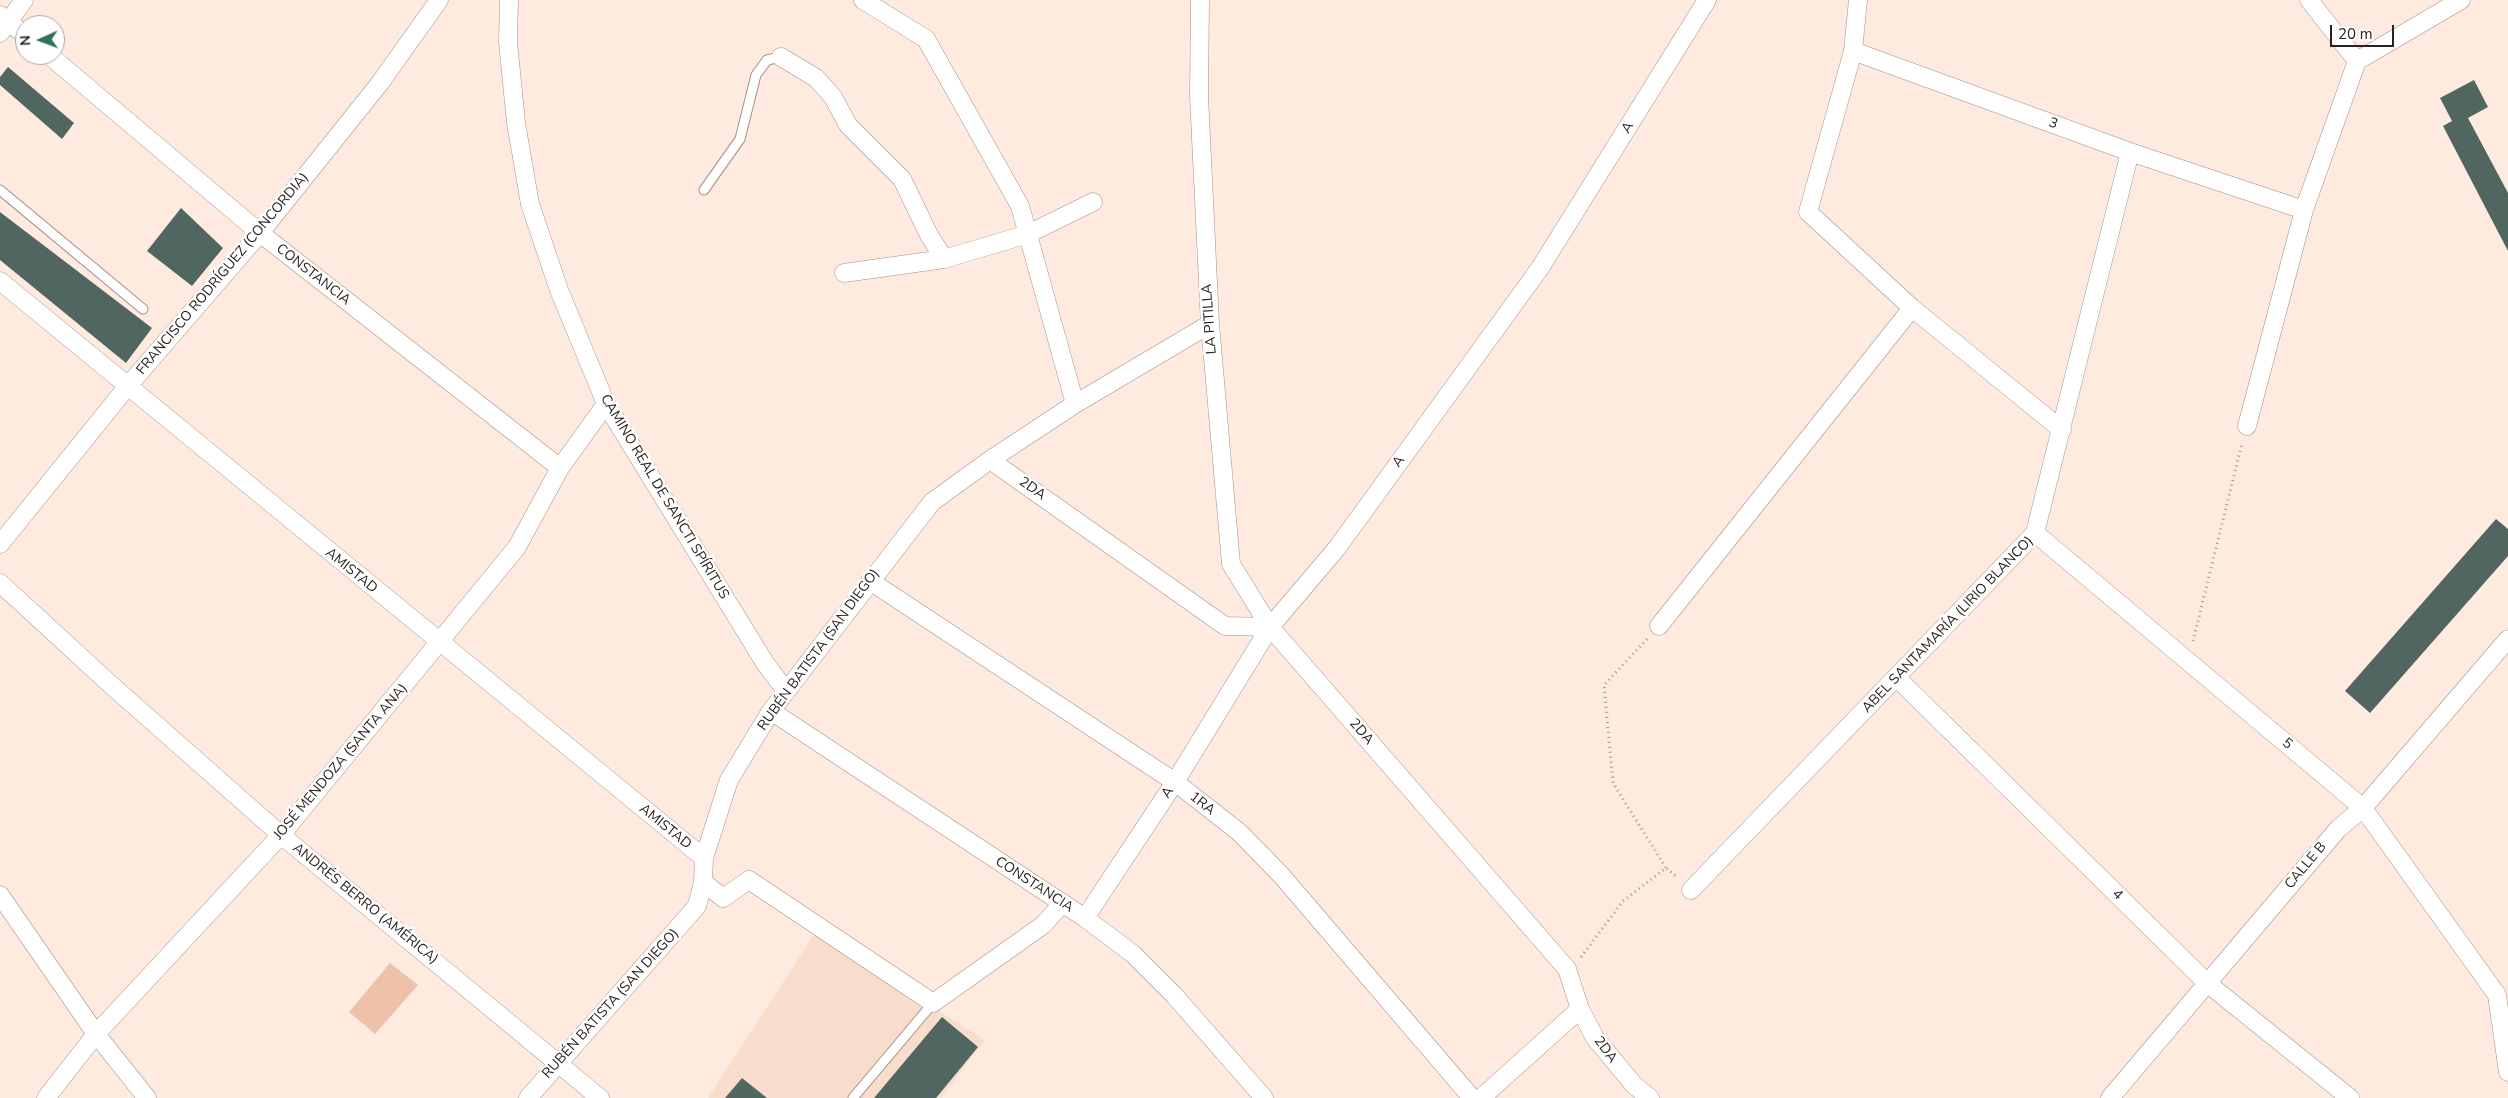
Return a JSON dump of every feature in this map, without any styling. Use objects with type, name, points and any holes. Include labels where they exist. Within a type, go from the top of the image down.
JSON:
[{"type":"street","points":[[15,30],[3,24],[24,0]]},
{"type":"street","name":"FRANCISCO RODRÍGUEZ (CONCORDIA)","points":[[0,544],[128,387],[260,233],[380,84],[439,0]]},
{"type":"street","name":"CAMINO REAL DE SANCTI SPÍRITUS","points":[[509,0],[508,42],[516,123],[530,204],[559,290],[606,404],[765,663],[786,691]]},
{"type":"street","points":[[864,0],[926,39],[1020,206],[1075,404]]},
{"type":"street","name":"LA PITILLA","points":[[1200,0],[1200,96],[1210,324],[1231,564],[1270,627]]},
{"type":"street","name":"A","points":[[1084,918],[1175,782],[1270,627],[1337,548],[1540,268],[1707,0]]},
{"type":"street","points":[[1858,0],[1853,51],[1808,212],[1912,308],[2062,430]]},
{"type":"street","points":[[2309,0],[2358,61]]},
{"type":"street","points":[[2247,426],[2304,210],[2358,61],[2461,0]]},
{"type":"street","name":"3","points":[[1853,51],[2130,152],[2304,210]]},
{"type":"street","points":[[781,57],[816,78],[833,97],[848,125],[902,179],[929,236],[944,259]]},
{"type":"street","name":"CONSTANCIA","points":[[61,65],[260,233],[560,468]]},
{"type":"street","name":"ABEL SANTAMARÍA (LIRIO BLANCO)","points":[[1691,890],[2035,533],[2130,152]]},
{"type":"street","points":[[844,273],[944,259],[1028,234],[1094,202]]},
{"type":"street","name":"AMISTAD","points":[[0,282],[704,858]]},
{"type":"street","points":[[1659,626],[1912,308]]},
{"type":"street","name":"RUBÉN BATISTA (SAN DIEGO)","points":[[528,1098],[697,906],[703,882],[704,858],[729,780],[771,711],[932,502],[990,460],[1075,404],[1210,324]]},
{"type":"street","name":"JOSÉ MENDOZA (SANTA ANA)","points":[[46,1098],[96,1034],[281,835],[517,548],[560,468],[606,404]]},
{"type":"street","name":"2DA","points":[[990,460],[1225,626],[1270,627],[1567,969],[1580,1009],[1595,1038],[1634,1085],[1650,1098]]},
{"type":"street","name":"5","points":[[2035,533],[2363,808],[2502,992]]},
{"type":"street","name":"1RA","points":[[870,581],[1175,782],[1239,832],[1281,875],[1472,1098]]},
{"type":"street","name":"ANDRÉS BERRO (AMÉRICA)","points":[[0,584],[281,835],[559,1062],[600,1098]]},
{"type":"street","name":"CALLE B","points":[[2110,1098],[2338,828],[2363,808],[2508,639]]},
{"type":"street","name":"4","points":[[1896,678],[2207,983],[2350,1098]]},
{"type":"street","name":"CONSTANCIA","points":[[771,711],[1084,918],[1133,954],[1174,995],[1264,1098]]},
{"type":"street","points":[[703,882],[723,898],[749,880],[933,1003],[1043,925],[1062,904]]},
{"type":"street","points":[[0,895],[96,1034],[147,1098]]},
{"type":"street","points":[[2502,992],[2508,1072]]},
{"type":"street","points":[[1481,1098],[1580,1009]]},
{"type":"lane","points":[[704,190],[740,139],[756,75],[767,60],[781,57]]},
{"type":"lane","points":[[0,190],[143,309]]},
{"type":"lane","points":[[853,1098],[933,1003]]},
{"type":"path","points":[[2188,661],[2247,426]]},
{"type":"path","points":[[1659,626],[1604,685],[1612,783],[1666,868],[1691,890]]},
{"type":"path","points":[[1567,969],[1585,953],[1623,901],[1666,868]]},
{"type":"shaded area","points":[[815,933],[985,1040],[941,1098],[708,1098]]},
{"type":"shaded area","points":[[390,963],[418,985],[375,1034],[349,1012]]},
{"type":"building","points":[[8,67],[74,123],[62,139],[0,85],[0,77]]},
{"type":"building","points":[[2474,80],[2488,107],[2468,118],[2508,193],[2508,251],[2443,126],[2452,121],[2440,98]]},
{"type":"building","points":[[181,208],[223,248],[192,286],[147,251]]},
{"type":"building","points":[[0,212],[152,328],[126,363],[0,260]]},
{"type":"building","points":[[2496,519],[2508,529],[2508,556],[2370,713],[2345,691]]},
{"type":"building","points":[[942,1017],[978,1047],[936,1098],[874,1098]]},
{"type":"building","points":[[742,1078],[767,1098],[725,1098]]}]
